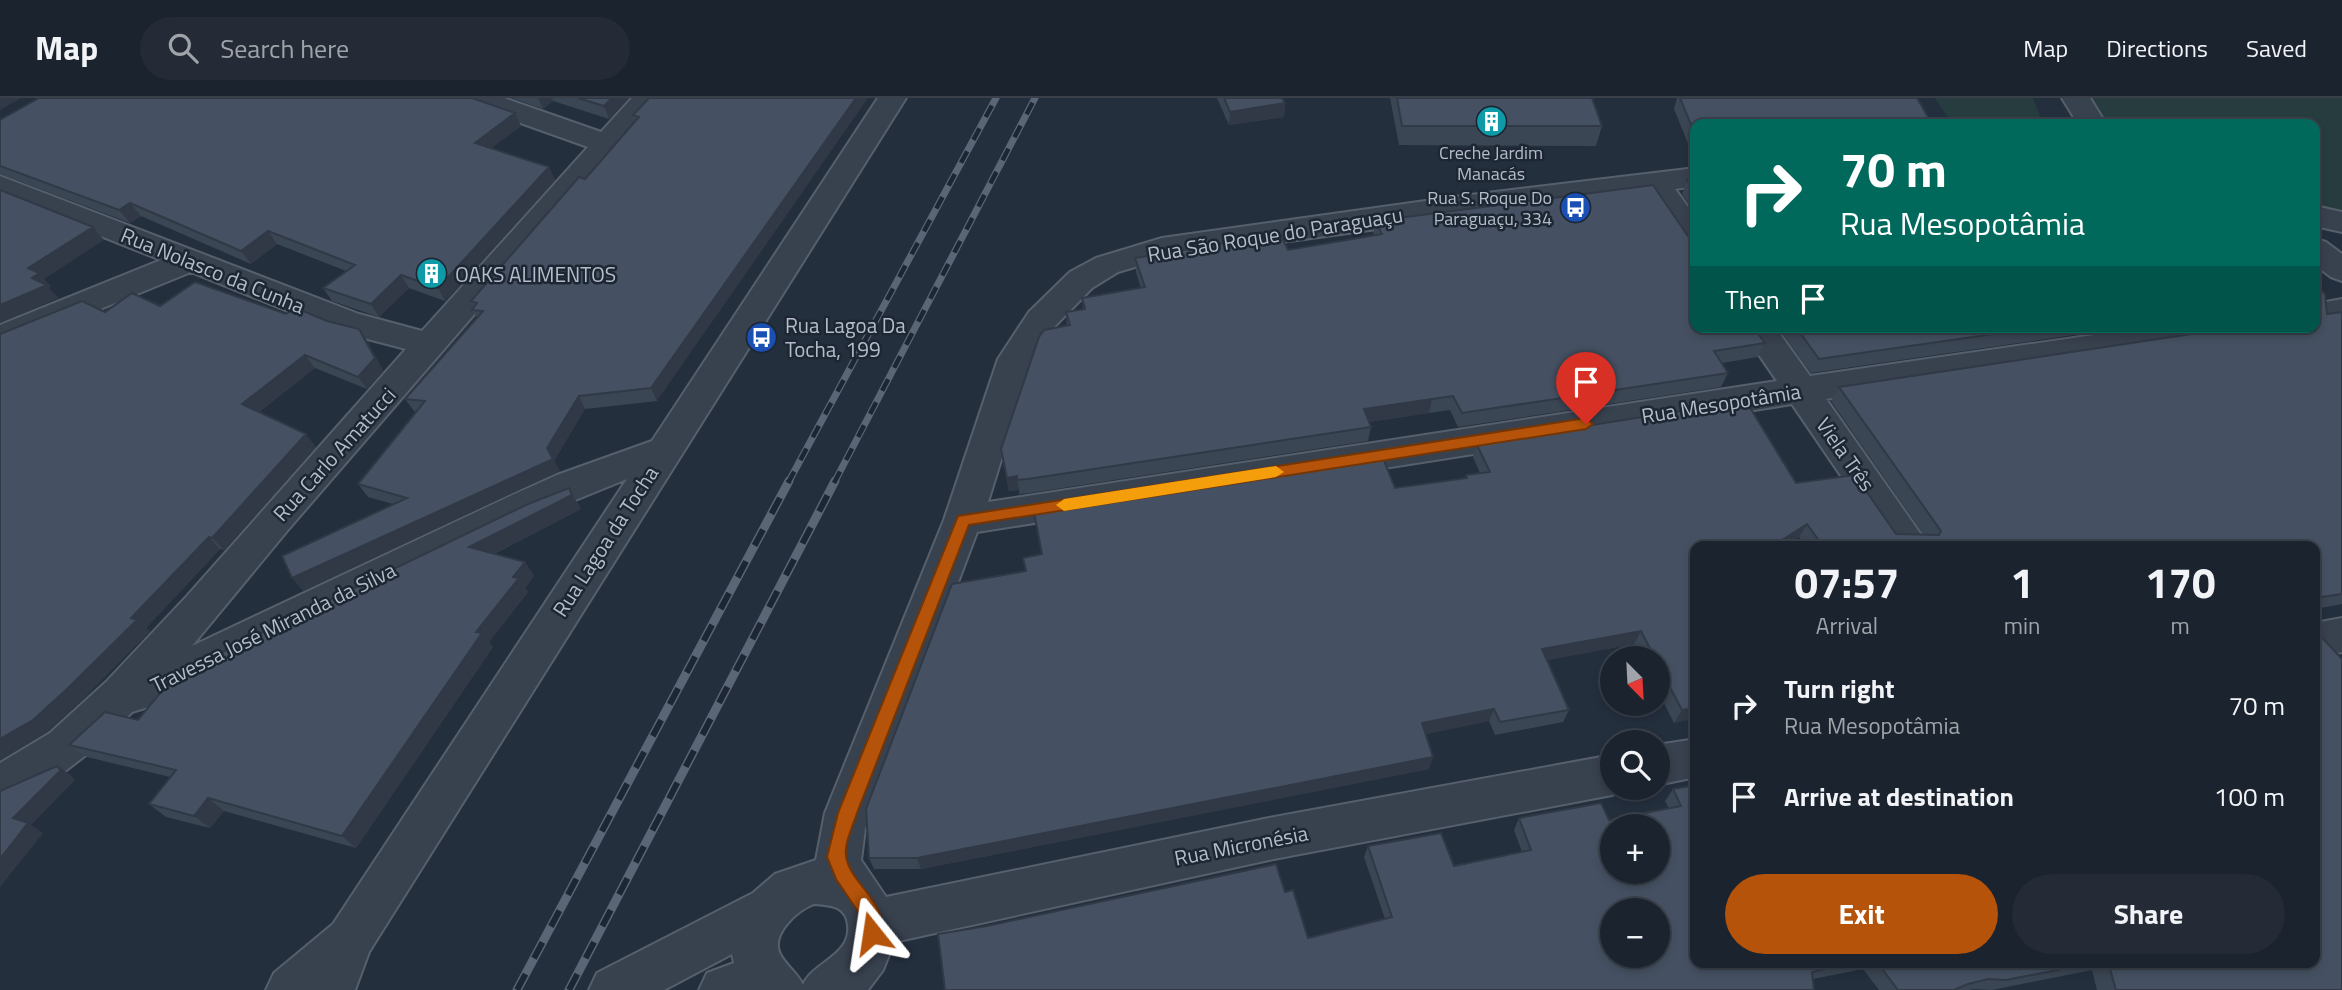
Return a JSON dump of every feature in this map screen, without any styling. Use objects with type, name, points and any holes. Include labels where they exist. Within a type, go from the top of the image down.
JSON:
[{"type":"street","points":[[477,98],[608,144]]},
{"type":"street","name":"Rua Carlo Amatucci","points":[[0,784],[17,778],[69,744],[115,702],[222,587],[274,522],[647,98]]},
{"type":"street","name":"Rua Lagoa da Tocha","points":[[330,990],[351,938],[662,451],[892,98]]},
{"type":"street","name":"Rua São Roque do Paraguaçu","points":[[867,911],[836,857],[847,813],[963,520],[1015,359],[1041,320],[1081,280],[1107,265],[1162,248],[1227,237],[1690,178]]},
{"type":"street","points":[[1655,181],[1690,233]]},
{"type":"street","name":"Rua Nolasco da Cunha","points":[[0,185],[349,323],[429,344]]},
{"type":"street","points":[[2320,217],[2342,222]]},
{"type":"street","points":[[2320,238],[2342,242]]},
{"type":"street","points":[[2320,253],[2342,270]]},
{"type":"street","points":[[0,338],[189,261]]},
{"type":"street","name":"Viela Três","points":[[1761,333],[1907,541]]},
{"type":"street","name":"Rua Mesopotâmia","points":[[963,520],[2189,333]]},
{"type":"street","name":"Travessa José Miranda da Silva","points":[[115,702],[523,506],[569,485],[662,451]]},
{"type":"street","points":[[2320,639],[2342,635]]},
{"type":"street","points":[[1670,763],[1690,759]]},
{"type":"street","name":"Rua Micronésia","points":[[867,911],[895,919],[1269,839],[1600,777]]},
{"type":"street","points":[[614,990],[759,915],[785,894],[808,883],[824,882],[853,890],[867,911],[870,945],[844,982]]},
{"type":"street","points":[[751,987],[758,968],[754,939],[759,915]]},
{"type":"street","points":[[291,990],[351,938]]},
{"type":"green space","points":[[1935,98],[2033,98],[2041,119],[1949,119]]},
{"type":"green space","points":[[2083,98],[2342,98],[2342,212],[2320,207],[2320,119],[2101,119]]},
{"type":"building","points":[[39,98],[472,98],[515,113],[475,143],[549,167],[438,288],[401,275],[371,304],[323,288],[355,265],[268,231],[241,251],[130,203],[119,210],[0,166],[0,120]]},
{"type":"building","points":[[578,98],[612,98],[604,106]]},
{"type":"building","points":[[649,98],[856,98],[651,388],[579,396],[547,448],[553,459],[292,578],[282,556],[407,498],[358,484],[425,401],[405,399],[483,311],[472,310],[477,303],[471,301],[579,177],[585,179],[639,117],[633,115]]},
{"type":"building","points":[[1224,98],[1282,98],[1285,103],[1230,112]]},
{"type":"building","points":[[1397,98],[1592,98],[1602,126],[1402,126]]},
{"type":"building","points":[[1680,98],[1917,98],[1929,119],[1690,119],[1690,122]]},
{"type":"building","points":[[1653,185],[1690,236],[1690,333],[1758,333],[1765,343],[1714,351],[1728,373],[1462,413],[1453,396],[1432,399],[1364,409],[1371,427],[1028,479],[1017,480],[1017,476],[1007,478],[1001,449],[1039,337],[1044,330],[1070,325],[1066,312],[1085,309],[1082,298],[1145,287],[1135,258],[1280,234],[1288,250],[1382,234],[1375,221]]},
{"type":"building","points":[[0,190],[93,227],[28,268],[39,273],[32,278],[47,285],[0,305]]},
{"type":"building","points":[[195,282],[286,314],[296,308],[327,321],[359,329],[375,358],[358,377],[305,355],[242,404],[306,434],[212,538],[209,537],[131,618],[137,620],[33,720],[0,739],[0,334],[82,301],[105,312],[132,293],[160,306]]},
{"type":"building","points":[[2320,289],[2325,294],[2327,314],[2342,312],[2342,594],[2320,597],[2320,541],[1819,541],[1807,524],[1781,541],[1690,541],[1690,709],[1682,710],[1670,687],[1670,646],[1649,646],[1641,631],[1542,649],[1569,710],[1500,722],[1494,709],[1422,723],[1433,757],[917,858],[869,858],[866,809],[952,584],[1026,571],[1023,558],[1042,554],[1034,512],[1383,458],[1395,488],[1467,478],[1466,475],[1490,472],[1476,443],[1746,401],[1796,483],[1855,475],[1896,534],[1939,535],[1941,531],[1839,387],[2198,333],[2320,333]]},
{"type":"building","points":[[1800,333],[2000,333],[1819,359]]},
{"type":"building","points":[[569,488],[572,495],[469,547],[525,562],[513,577],[519,578],[476,632],[482,633],[342,836],[208,798],[194,816],[149,804],[176,770],[69,745],[105,712],[138,720],[175,675],[528,504]]},
{"type":"building","points":[[2320,635],[2342,659],[2342,990],[2116,990],[2110,968],[2320,968]]},
{"type":"building","points":[[57,766],[61,770],[13,818],[28,823],[0,859],[0,791]]},
{"type":"building","points":[[1690,786],[1690,968],[1830,968],[1812,972],[1814,990],[945,990],[938,934],[987,926],[1276,864],[1285,892],[1293,890],[1308,938],[1392,917],[1368,846],[1441,833],[1454,866],[1531,850],[1519,818],[1601,803],[1606,814],[1600,814],[1600,884],[1670,884],[1670,814],[1640,814],[1681,806],[1673,789]]},
{"type":"building","points":[[1882,968],[2067,968],[2006,980],[1988,979],[1954,990],[1898,990]]},
{"type":"railway","points":[[788,483],[996,98]]},
{"type":"railway","points":[[834,483],[1035,98]]},
{"type":"railway","points":[[517,990],[789,481]]},
{"type":"railway","points":[[569,990],[835,481]]},
{"type":"slow traffic","points":[[1064,505],[1276,472]]},
{"type":"place","name":"Creche Jardim Manacás","points":[[1491,122]]},
{"type":"place","name":"Rua S. Roque Do Paraguaçu, 334","points":[[1575,207]]},
{"type":"place","name":"OAKS ALIMENTOS","points":[[432,274]]},
{"type":"place","name":"Rua Lagoa Da Tocha, 199","points":[[762,337]]},
{"type":"route","points":[[872,933],[869,910],[843,873],[836,857],[837,850],[847,813],[963,520],[1586,424]]}]
